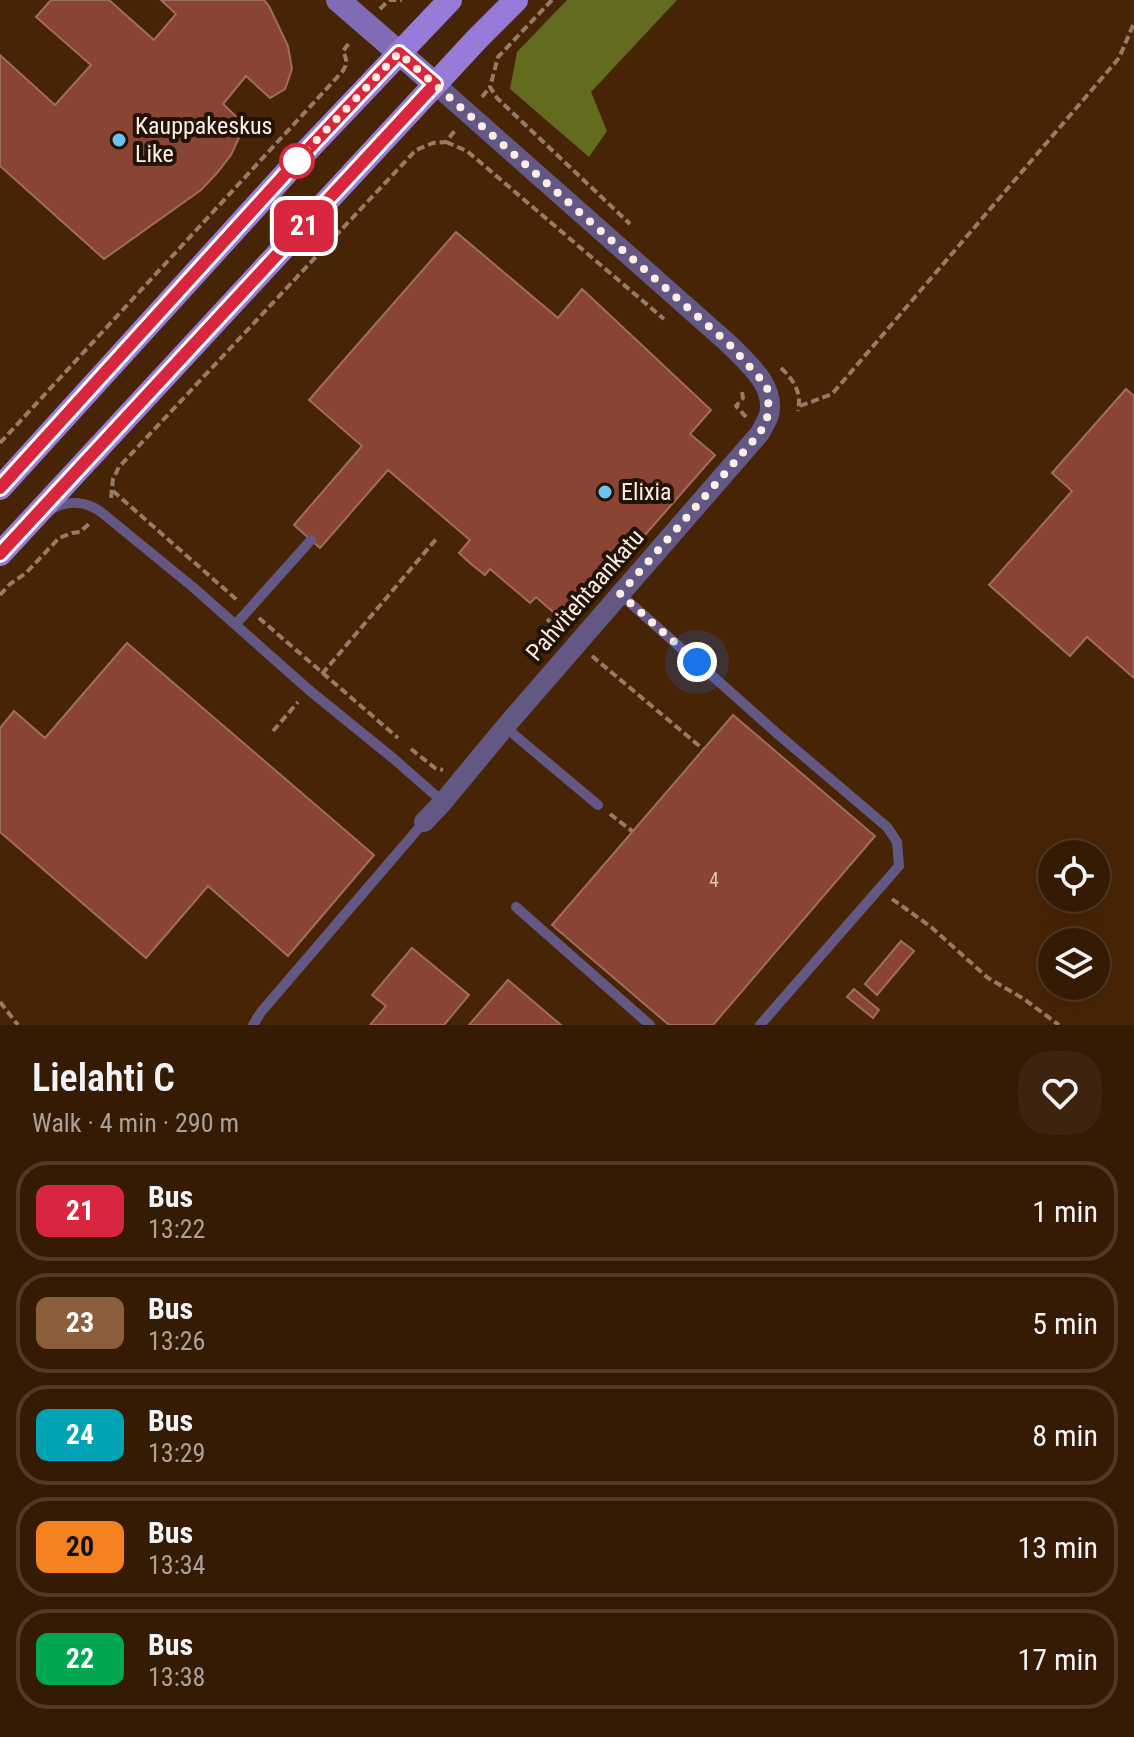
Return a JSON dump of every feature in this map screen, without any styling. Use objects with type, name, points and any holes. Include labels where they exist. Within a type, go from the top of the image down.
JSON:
[{"type":"main road","points":[[338,0],[435,84]]},
{"type":"main road","points":[[0,488],[297,161],[450,0]]},
{"type":"main road","points":[[0,554],[516,0]]},
{"type":"street","name":"Pahvitehtaankatu","points":[[424,822],[760,433],[769,413],[767,386],[748,363],[435,84]]},
{"type":"lane","points":[[32,520],[58,506],[77,502],[93,506],[194,588],[309,690],[443,802]]},
{"type":"lane","points":[[236,624],[311,540]]},
{"type":"lane","points":[[620,594],[887,827],[897,842],[899,866],[760,1025]]},
{"type":"lane","points":[[505,727],[598,805]]},
{"type":"lane","name":"Pahvitehtaankatu","points":[[253,1025],[424,822]]},
{"type":"lane","points":[[516,907],[650,1025]]},
{"type":"path","points":[[498,57],[552,0]]},
{"type":"path","points":[[800,406],[832,394],[1119,58],[1134,23]]},
{"type":"path","points":[[0,443],[342,72],[347,59],[343,51]]},
{"type":"path","points":[[446,142],[490,87]]},
{"type":"path","points":[[0,595],[59,538],[80,532],[101,512],[109,502],[113,479],[119,467],[416,150],[433,143],[446,142],[467,151],[673,326]]},
{"type":"path","points":[[742,388],[743,398],[736,406],[760,433]]},
{"type":"path","points":[[113,491],[415,752],[435,768],[444,771]]},
{"type":"path","points":[[273,731],[437,538]]},
{"type":"path","points":[[547,619],[703,749]]},
{"type":"path","points":[[598,805],[632,831]]},
{"type":"path","points":[[879,889],[931,927],[988,978],[1059,1025]]},
{"type":"path","points":[[0,1002],[18,1025]]},
{"type":"green space","points":[[567,0],[677,0],[591,92],[607,131],[589,157],[510,89],[517,52]]},
{"type":"building","name":"Kauppakeskus Like","points":[[51,0],[109,0],[154,40],[176,14],[161,0],[264,0],[288,46],[292,69],[285,89],[270,98],[246,76],[223,104],[245,125],[231,155],[217,173],[201,190],[104,259],[0,166],[0,55],[55,105],[91,65],[36,17]]},
{"type":"building","points":[[456,232],[558,318],[582,289],[711,410],[690,434],[715,455],[567,624],[536,597],[530,603],[490,569],[485,575],[471,564],[459,553],[470,540],[388,470],[320,548],[294,525],[362,446],[309,400]]},
{"type":"building","points":[[1126,389],[1134,396],[1134,678],[1087,637],[1070,656],[989,585],[1072,491],[1052,473]]},
{"type":"building","points":[[127,643],[374,855],[288,956],[208,886],[146,958],[0,832],[0,728],[14,711],[45,738]]},
{"type":"building","points":[[733,715],[875,836],[713,1025],[669,1025],[552,925]]},
{"type":"building","points":[[901,941],[914,951],[877,995],[865,984]]},
{"type":"building","points":[[412,948],[469,995],[444,1025],[370,1025],[386,1006],[372,995]]},
{"type":"building","points":[[508,980],[561,1025],[469,1025]]},
{"type":"building","points":[[854,989],[879,1010],[873,1018],[847,997]]},
{"type":"bus line","name":"21","points":[[0,488],[399,53],[435,84],[0,554]]},
{"type":"place","name":"Kauppakeskus Like","points":[[119,140]]},
{"type":"place","name":"Elixia","points":[[605,492]]},
{"type":"route","points":[[297,161],[399,53],[729,344],[767,386],[769,413],[760,433],[620,594],[697,662]]}]
